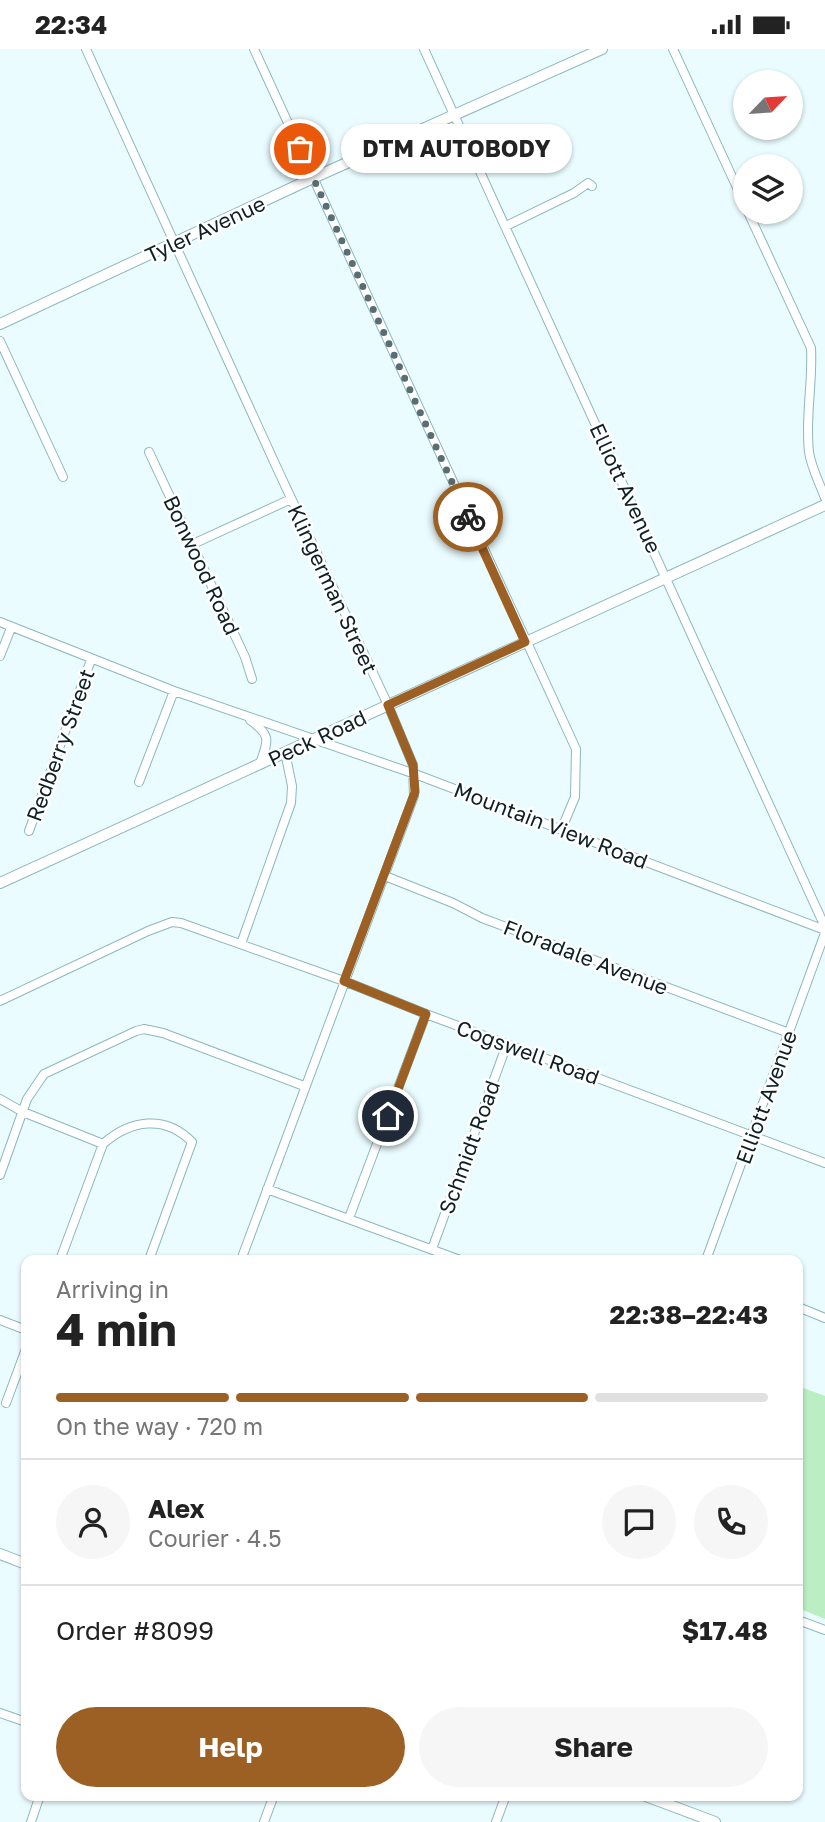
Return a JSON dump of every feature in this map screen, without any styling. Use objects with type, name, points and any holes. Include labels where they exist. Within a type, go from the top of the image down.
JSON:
[{"type":"main road","name":"Tyler Avenue","points":[[0,324],[602,49]]},
{"type":"main road","name":"Peck Road","points":[[0,883],[825,505]]},
{"type":"main road","points":[[0,1554],[21,1562]]},
{"type":"main road","points":[[659,1801],[715,1822]]},
{"type":"street","name":"Klingerman Street","points":[[86,49],[388,705],[415,774],[414,796],[243,1255]]},
{"type":"street","points":[[254,49],[576,749],[575,797],[562,828]]},
{"type":"street","name":"Elliott Avenue","points":[[424,49],[667,577],[825,930],[708,1255]]},
{"type":"street","points":[[673,49],[733,179]]},
{"type":"street","points":[[506,226],[574,193],[587,183],[592,186]]},
{"type":"street","points":[[754,224],[811,348],[813,373],[808,414],[809,454],[825,498]]},
{"type":"street","points":[[0,341],[63,477]]},
{"type":"street","name":"Bonwood Road","points":[[149,452],[245,657],[252,679]]},
{"type":"street","points":[[193,544],[291,499]]},
{"type":"street","name":"Mountain View Road","points":[[0,622],[174,691],[415,774],[825,930]]},
{"type":"street","points":[[0,656],[11,628]]},
{"type":"street","name":"Redberry Street","points":[[29,831],[92,660]]},
{"type":"street","points":[[139,782],[174,691]]},
{"type":"street","points":[[242,714],[267,735],[268,741],[260,764]]},
{"type":"street","points":[[241,944],[290,808],[292,786],[285,752]]},
{"type":"street","name":"Floradale Avenue","points":[[384,876],[453,903],[482,918],[789,1033]]},
{"type":"street","name":"Cogswell Road","points":[[0,1001],[172,922],[344,981],[825,1163]]},
{"type":"street","points":[[349,1218],[426,1014]]},
{"type":"street","points":[[0,1175],[27,1099],[44,1074],[144,1028],[304,1086]]},
{"type":"street","name":"Schmidt Road","points":[[432,1249],[507,1044]]},
{"type":"street","points":[[0,1099],[23,1112],[103,1144]]},
{"type":"street","points":[[62,1255],[103,1144],[118,1131],[136,1124],[154,1123],[182,1131],[192,1142],[151,1255]]},
{"type":"street","points":[[267,1189],[447,1255]]},
{"type":"street","points":[[803,1309],[825,1318]]},
{"type":"street","points":[[0,1320],[21,1328]]},
{"type":"street","points":[[6,1402],[21,1362]]},
{"type":"street","points":[[803,1622],[825,1630]]},
{"type":"street","points":[[0,1713],[21,1720]]},
{"type":"street","points":[[30,1822],[38,1801]]},
{"type":"street","points":[[264,1822],[272,1801]]},
{"type":"street","points":[[496,1822],[504,1801]]},
{"type":"green space","points":[[803,1388],[825,1396],[825,1619],[803,1610]]},
{"type":"way so far","points":[[300,149],[468,517]]},
{"type":"place","name":"DTM AUTOBODY","points":[[300,149]]},
{"type":"route","points":[[388,1116],[426,1014],[344,981],[415,792],[413,765],[388,705],[525,642],[468,517]]}]
